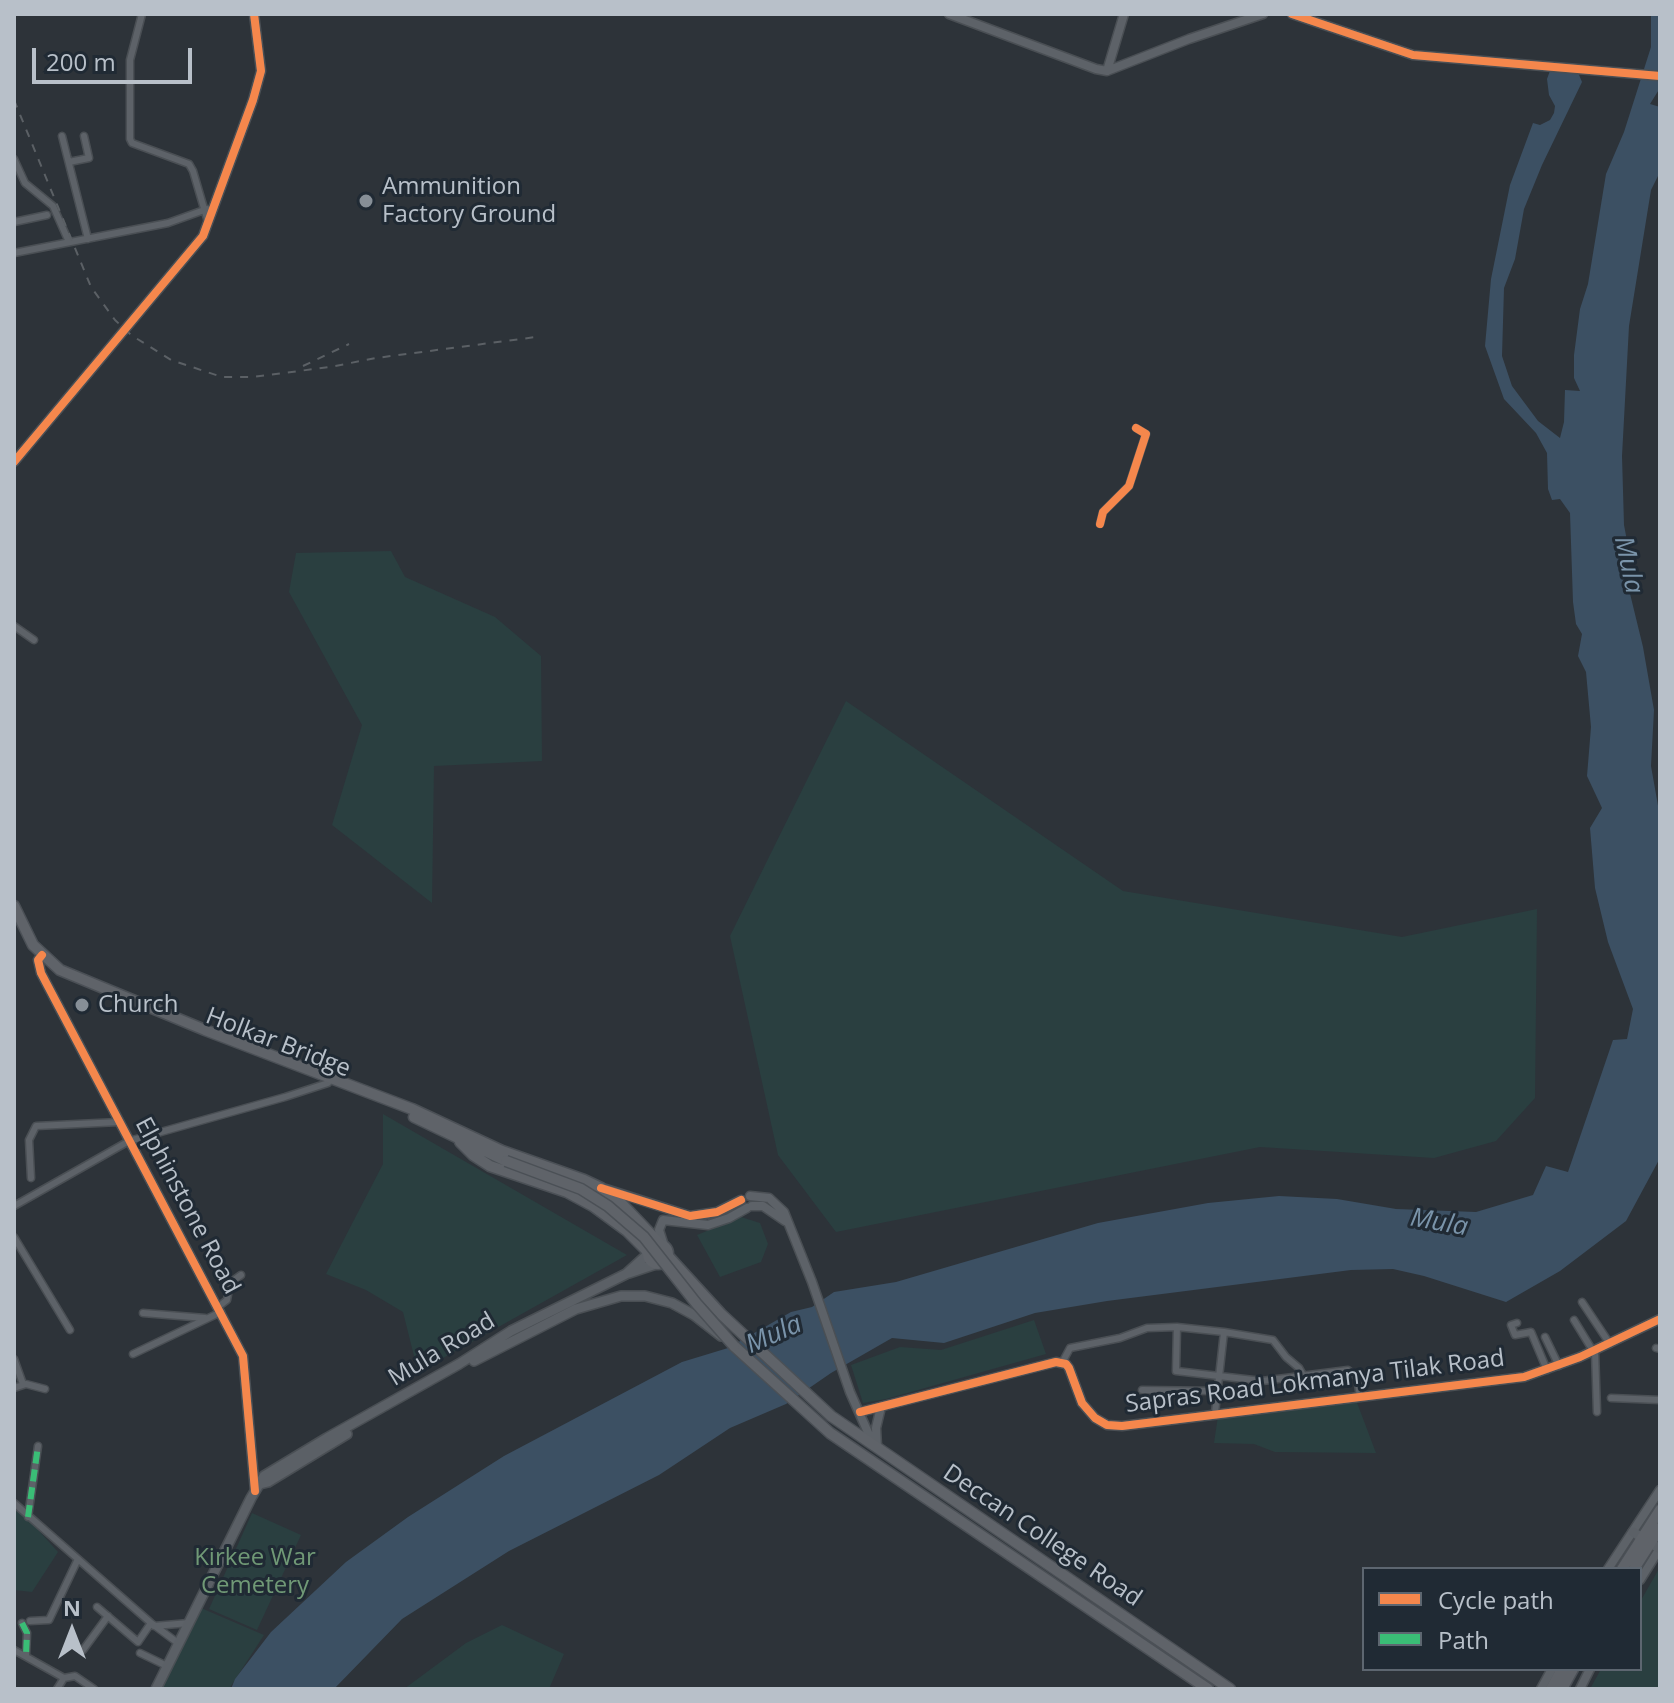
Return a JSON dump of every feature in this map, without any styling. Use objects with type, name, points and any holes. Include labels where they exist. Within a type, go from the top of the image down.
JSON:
[{"type":"main road","name":"Elphinstone Road","points":[[14,906],[40,958],[60,970],[330,1081]]},
{"type":"main road","points":[[14,920],[27,947],[40,958]]},
{"type":"main road","points":[[330,1081],[447,1124],[502,1151],[601,1188],[637,1217],[664,1249],[664,1263],[626,1274]]},
{"type":"main road","name":"Holkar Bridge","points":[[330,1081],[506,1161],[581,1189],[608,1206],[644,1237],[734,1346]]},
{"type":"main road","points":[[452,1134],[473,1155],[490,1166],[567,1192],[593,1206],[627,1231],[648,1253],[651,1262],[656,1264]]},
{"type":"main road","points":[[648,1253],[653,1246],[664,1249]]},
{"type":"main road","name":"Deccan College Road","points":[[664,1249],[721,1314],[831,1416],[1230,1689]]},
{"type":"main road","name":"Mula Road","points":[[258,1487],[353,1427],[626,1274],[648,1253]]},
{"type":"main road","points":[[503,1343],[591,1303],[621,1296],[645,1296],[683,1308],[734,1346]]},
{"type":"main road","name":"Deccan College Road","points":[[734,1346],[830,1433],[1208,1689]]},
{"type":"main road","points":[[156,1689],[258,1487]]},
{"type":"main road","points":[[1635,1567],[1651,1537],[1660,1510]]},
{"type":"main road","points":[[1624,1567],[1651,1537]]},
{"type":"main road","points":[[1551,1689],[1561,1671]]},
{"type":"main road","points":[[1562,1689],[1572,1671]]},
{"type":"street","points":[[142,14],[130,60],[130,139],[132,143],[189,164],[208,222]]},
{"type":"street","points":[[15,459],[194,247],[208,222],[261,71],[254,14]]},
{"type":"street","points":[[949,14],[1107,71],[1263,14]]},
{"type":"street","points":[[1107,71],[1124,14]]},
{"type":"street","points":[[1292,14],[1413,55],[1660,76]]},
{"type":"street","points":[[62,136],[88,239]]},
{"type":"street","points":[[69,162],[89,158],[84,136]]},
{"type":"street","points":[[14,159],[25,183],[53,206],[69,242]]},
{"type":"street","points":[[14,253],[168,223],[214,207]]},
{"type":"street","points":[[14,222],[47,215]]},
{"type":"street","points":[[1100,524],[1103,512],[1129,486],[1146,434],[1136,428]]},
{"type":"street","points":[[14,626],[34,640]]},
{"type":"street","name":"Elphinstone Road","points":[[40,958],[41,973],[243,1356],[258,1487]]},
{"type":"street","points":[[14,1206],[129,1141],[330,1081]]},
{"type":"street","points":[[31,1178],[29,1140],[36,1126],[119,1122]]},
{"type":"street","points":[[601,1188],[690,1216],[717,1212],[762,1196],[776,1202],[789,1224],[850,1392],[872,1428],[876,1447]]},
{"type":"street","points":[[664,1249],[659,1230],[663,1220],[708,1225],[729,1218],[747,1203]]},
{"type":"street","points":[[14,1237],[70,1330]]},
{"type":"street","points":[[133,1354],[220,1310],[227,1300],[230,1283],[241,1275]]},
{"type":"street","points":[[1582,1302],[1610,1344]]},
{"type":"street","points":[[143,1313],[208,1318]]},
{"type":"street","points":[[1516,1319],[1511,1325],[1515,1335],[1531,1332],[1548,1371]]},
{"type":"street","name":"Sapras Road Lokmanya Tilak Road","points":[[1062,1363],[1069,1368],[1085,1408],[1107,1425],[1122,1426],[1524,1377],[1548,1371],[1660,1319]]},
{"type":"street","points":[[1574,1320],[1594,1351],[1597,1412]]},
{"type":"street","points":[[860,1412],[1047,1363],[1062,1363],[1066,1351],[1074,1346],[1120,1338],[1147,1328],[1177,1327],[1273,1340],[1303,1375]]},
{"type":"street","points":[[1177,1327],[1176,1371],[1262,1381],[1352,1371],[1357,1377],[1360,1397]]},
{"type":"street","points":[[1215,1413],[1224,1332]]},
{"type":"street","points":[[1545,1337],[1559,1366]]},
{"type":"street","points":[[14,1359],[23,1384]]},
{"type":"street","points":[[14,1388],[23,1384],[45,1389]]},
{"type":"street","points":[[1142,1390],[1217,1391]]},
{"type":"street","points":[[1611,1398],[1660,1400]]},
{"type":"street","points":[[872,1428],[881,1407]]},
{"type":"street","points":[[28,1517],[38,1446]]},
{"type":"street","points":[[1642,1572],[1660,1490]]},
{"type":"street","points":[[14,1503],[152,1625],[178,1643]]},
{"type":"street","points":[[1611,1567],[1651,1537]]},
{"type":"street","points":[[26,1655],[26,1622],[49,1620],[78,1559]]},
{"type":"street","points":[[97,1607],[138,1642],[152,1625],[189,1623]]},
{"type":"street","points":[[83,1650],[108,1616]]},
{"type":"street","points":[[14,1650],[64,1678]]},
{"type":"street","points":[[140,1653],[167,1666]]},
{"type":"street","points":[[1541,1689],[1551,1671]]},
{"type":"street","points":[[1580,1689],[1589,1671]]},
{"type":"street","points":[[54,1687],[64,1678],[75,1676],[94,1689]]},
{"type":"green space","points":[[391,551],[405,577],[495,617],[541,656],[542,761],[434,766],[432,903],[332,825],[362,725],[289,592],[296,553]]},
{"type":"green space","points":[[846,701],[1123,891],[1402,937],[1537,909],[1535,1098],[1496,1141],[1434,1158],[1260,1147],[836,1232],[778,1155],[730,936]]},
{"type":"green space","points":[[383,1114],[627,1255],[418,1372],[403,1312],[366,1290],[326,1274],[383,1164]]},
{"type":"green space","points":[[741,1217],[760,1223],[768,1244],[761,1262],[720,1277],[697,1235]]},
{"type":"green space","points":[[1034,1320],[1046,1354],[863,1403],[851,1365],[900,1347],[941,1350]]},
{"type":"green space","points":[[1356,1400],[1376,1453],[1275,1452],[1254,1444],[1214,1443],[1218,1416]]},
{"type":"green space","points":[[14,1503],[58,1552],[32,1592],[14,1590]]},
{"type":"green space","name":"Kirkee War Cemetery","points":[[252,1513],[301,1535],[257,1630],[209,1609]]},
{"type":"green space","points":[[1660,1567],[1660,1689],[1590,1689],[1600,1671],[1642,1671],[1642,1598]]},
{"type":"green space","points":[[201,1608],[264,1635],[229,1689],[159,1689]]},
{"type":"green space","points":[[502,1625],[564,1654],[549,1689],[404,1689],[466,1643]]},
{"type":"water","name":"Mula","points":[[1651,14],[1660,14],[1660,88],[1650,104],[1660,107],[1660,172],[1651,190],[1629,326],[1622,456],[1624,525],[1628,546],[1624,569],[1654,710],[1651,766],[1660,817],[1660,1158],[1626,1221],[1560,1271],[1506,1302],[1393,1269],[1351,1270],[1035,1313],[944,1343],[892,1338],[831,1373],[786,1404],[730,1428],[659,1475],[509,1551],[402,1619],[334,1689],[231,1689],[235,1679],[271,1632],[346,1562],[408,1517],[504,1456],[682,1362],[728,1348],[791,1312],[812,1307],[834,1292],[896,1282],[1098,1223],[1208,1203],[1279,1196],[1337,1199],[1396,1209],[1476,1212],[1533,1195],[1546,1166],[1568,1172],[1613,1040],[1627,1039],[1633,1009],[1608,942],[1595,888],[1590,828],[1602,808],[1587,776],[1591,727],[1586,672],[1578,656],[1582,634],[1576,624],[1573,602],[1570,513],[1560,499],[1552,500],[1548,489],[1547,453],[1536,433],[1504,399],[1485,346],[1491,279],[1510,185],[1533,123],[1540,125],[1550,120],[1554,113],[1547,79],[1551,68],[1577,70],[1582,82],[1524,209],[1515,259],[1504,288],[1502,356],[1512,386],[1538,421],[1560,438],[1565,390],[1580,391],[1574,378],[1574,355],[1606,174],[1624,132],[1651,47]]},
{"type":"railway","points":[[14,100],[91,287],[115,320],[131,335],[171,360],[222,377],[252,377],[536,337]]},
{"type":"railway","points":[[303,366],[349,344]]},
{"type":"marked path","points":[[28,1517],[38,1446]]},
{"type":"marked path","points":[[22,1623],[27,1633],[26,1655]]},
{"type":"cycle path","points":[[14,462],[203,236],[261,71],[254,14]]},
{"type":"cycle path","points":[[1292,14],[1413,55],[1660,76]]},
{"type":"cycle path","points":[[1100,524],[1103,512],[1129,486],[1146,434],[1136,428]]},
{"type":"cycle path","points":[[42,955],[38,960],[41,973],[243,1356],[255,1491]]},
{"type":"cycle path","points":[[601,1188],[690,1216],[717,1212],[741,1200]]},
{"type":"cycle path","points":[[860,1412],[1056,1362],[1069,1368],[1082,1403],[1095,1418],[1107,1425],[1122,1426],[1524,1377],[1580,1357],[1660,1319]]},
{"type":"place","name":"Ammunition Factory Ground","points":[[366,201]]},
{"type":"place","name":"Church","points":[[82,1005]]}]
